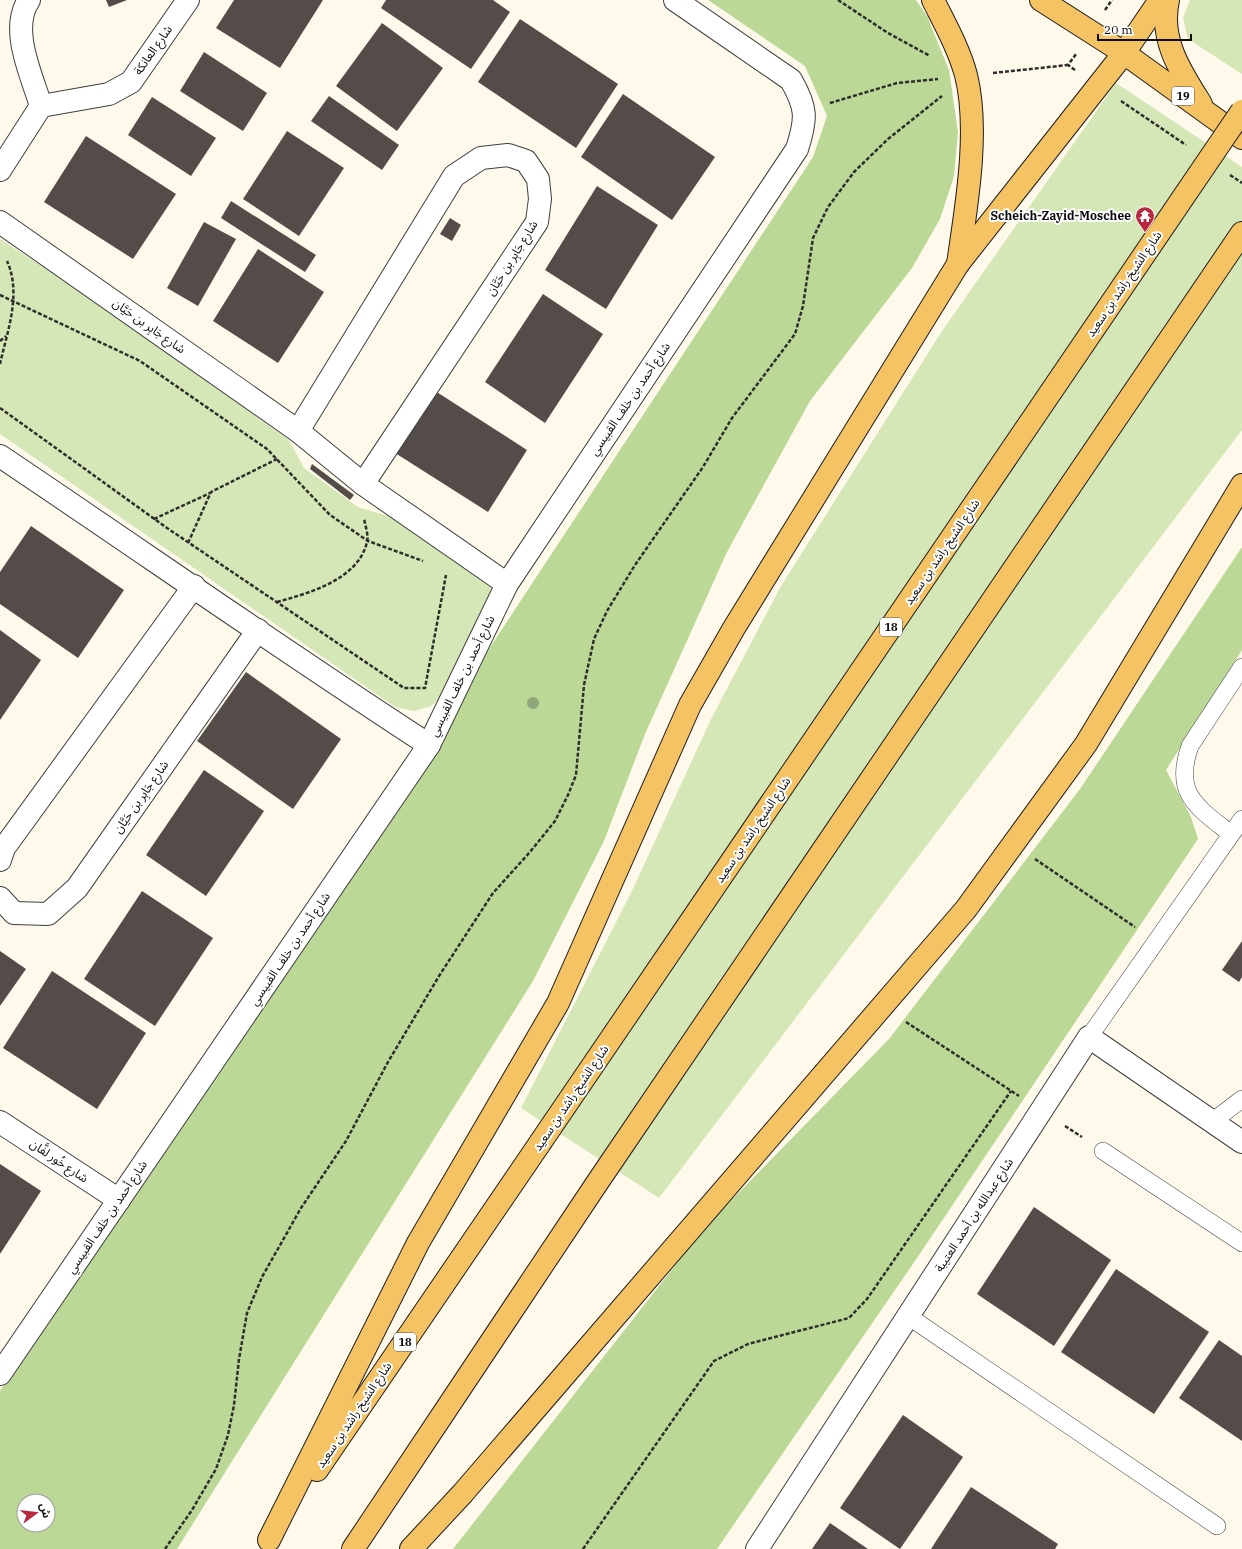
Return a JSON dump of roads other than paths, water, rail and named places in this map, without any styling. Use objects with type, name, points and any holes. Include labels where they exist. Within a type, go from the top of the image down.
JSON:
[{"type":"main road","points":[[932,0],[950,32],[966,76],[971,116],[970,173],[958,264]]},
{"type":"main road","name":"19","points":[[1041,0],[1124,53],[1242,138]]},
{"type":"main road","points":[[266,1545],[418,1243],[558,1004],[690,705],[738,622],[958,264],[1124,53],[1160,0]]},
{"type":"main road","points":[[1168,0],[1166,20],[1171,51],[1177,66],[1206,113]]},
{"type":"main road","name":"شارع الشيخ راشد بن سعيد","points":[[266,1545],[1242,111]]},
{"type":"main road","points":[[353,1549],[597,1183],[1242,233]]},
{"type":"main road","points":[[411,1549],[463,1493],[966,909],[1086,744],[1242,486]]},
{"type":"street","points":[[0,170],[42,106],[21,44],[23,8],[29,0]]},
{"type":"street","name":"شارع العانكة","points":[[42,106],[109,94],[131,82],[188,0]]},
{"type":"street","name":"شارع أحمد بن خلف القبيسي","points":[[0,1374],[429,745],[507,584],[797,149],[803,130],[805,111],[791,80],[676,0]]},
{"type":"street","name":"شارع جَابِر بن حَيَّان","points":[[298,430],[454,176],[481,158],[508,154],[526,161],[538,179],[540,199],[537,222],[364,484]]},
{"type":"street","name":"شارع جَابِر بن حَيَّان","points":[[0,222],[298,430],[364,484],[507,584]]},
{"type":"street","points":[[0,456],[194,586],[331,682],[429,745]]},
{"type":"street","points":[[0,860],[4,848],[194,586]]},
{"type":"street","name":"شارع جَابِر بن حَيَّان","points":[[0,898],[14,913],[48,914],[77,888],[258,630]]},
{"type":"street","points":[[1089,1037],[1242,1142]]},
{"type":"street","name":"شارع عبدالله بن أحمد العتيبة","points":[[758,1549],[1089,1037]]},
{"type":"street","name":"شارع خُور لفَّان","points":[[0,1122],[119,1200]]},
{"type":"lane","points":[[1231,834],[1194,804],[1187,791],[1183,776],[1185,760],[1190,746],[1242,667]]},
{"type":"lane","points":[[1089,1037],[1242,819]]},
{"type":"lane","points":[[1212,1122],[1242,1099]]},
{"type":"lane","points":[[1103,1151],[1242,1242]]},
{"type":"lane","points":[[908,1316],[1217,1526]]},
{"type":"place","name":"Scheich-Zayid-Moschee","points":[[1145,233]]}]
